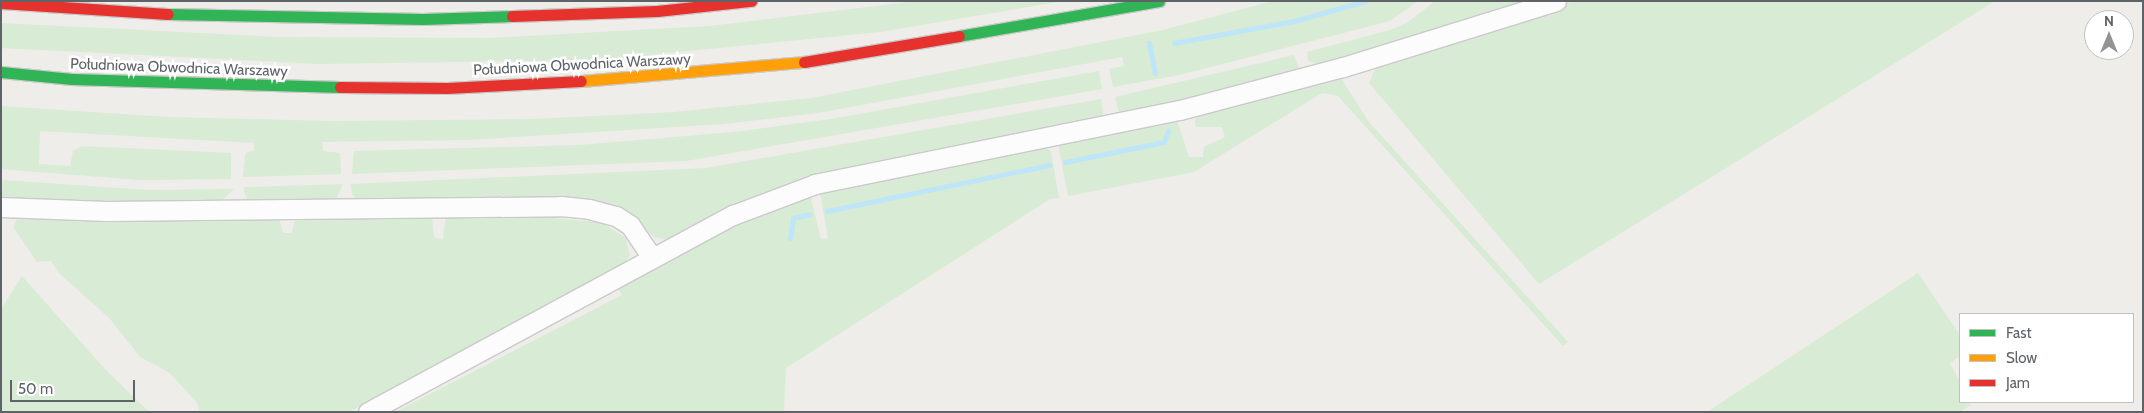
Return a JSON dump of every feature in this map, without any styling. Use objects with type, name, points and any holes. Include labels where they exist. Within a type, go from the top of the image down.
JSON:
[{"type":"highway","points":[[1,2],[180,14],[423,19],[602,14],[751,1]]},
{"type":"highway","name":"Południowa Obwodnica Warszawy","points":[[1,72],[72,79],[250,87],[447,88],[625,79],[826,60],[1159,1]]},
{"type":"street","points":[[368,412],[733,215],[815,184],[1180,110],[1352,64],[1556,1]]},
{"type":"street","points":[[1,207],[117,211],[561,206],[589,209],[616,216],[630,225],[652,258]]},
{"type":"green space","points":[[917,1],[1064,1],[880,32],[599,60],[318,64],[1,48],[1,23],[279,37],[490,38],[709,26]]},
{"type":"green space","points":[[1273,1],[1418,1],[1390,21],[1179,75],[1113,87],[1109,69],[1124,66],[1122,57],[818,113],[724,124],[470,140],[322,142],[323,151],[340,153],[341,174],[243,177],[245,155],[247,152],[254,151],[254,143],[40,131],[39,164],[70,166],[73,151],[82,146],[231,153],[231,179],[138,180],[1,169],[1,106],[168,117],[333,121],[533,119],[674,112],[811,98],[1163,30]]},
{"type":"green space","points":[[1435,1],[1532,1],[1316,67],[1315,63],[1308,61],[1307,52],[1390,30],[1407,23]]},
{"type":"green space","points":[[1574,1],[1995,1],[1539,284],[1369,83],[1376,67],[1383,63]]},
{"type":"green space","points":[[1294,55],[1300,71],[1175,108],[1119,114],[1115,97]]},
{"type":"green space","points":[[1099,71],[1102,89],[686,161],[352,174],[354,151],[579,145],[734,132],[831,119]]},
{"type":"green space","points":[[1341,78],[1369,122],[1568,342],[1563,346],[1338,96],[1322,93],[1194,172],[1068,196],[1058,144],[1177,120],[1189,157],[1203,157],[1204,147],[1225,137],[1222,127],[1196,127],[1195,120],[1199,115],[1328,79]]},
{"type":"green space","points":[[1101,99],[1104,119],[841,170],[669,240],[654,237],[637,220],[615,207],[586,200],[357,201],[352,194],[351,184],[706,168]]},
{"type":"green space","points":[[1046,147],[1051,152],[1059,198],[1050,199],[786,368],[784,412],[395,412],[622,295],[616,284],[757,213],[810,195],[821,239],[828,238],[820,192]]},
{"type":"green space","points":[[3,180],[148,190],[234,189],[221,201],[75,203],[1,199]]},
{"type":"green space","points":[[343,184],[336,200],[255,201],[247,199],[244,191],[244,187]]},
{"type":"green space","points":[[501,214],[600,222],[625,237],[630,255],[624,264],[349,412],[200,412],[196,402],[170,373],[140,357],[110,319],[60,274],[51,261],[37,262],[13,227],[17,219],[24,217],[279,218],[283,233],[292,233],[295,218],[432,216],[434,238],[443,239],[446,216]]},
{"type":"green space","points":[[1918,273],[1959,334],[1959,357],[1950,363],[1959,380],[1959,403],[1972,404],[1960,412],[1707,412]]},
{"type":"green space","points":[[22,276],[104,368],[149,412],[1,412],[1,309]]},
{"type":"waterway","points":[[1174,43],[1294,21],[1365,1]]},
{"type":"waterway","points":[[1149,43],[1155,73]]},
{"type":"waterway","points":[[1065,162],[1164,142],[1168,131]]},
{"type":"waterway","points":[[827,211],[1049,165]]},
{"type":"waterway","points":[[790,238],[793,218],[810,214]]},
{"type":"traffic: fast","points":[[959,36],[1159,1]]},
{"type":"traffic: fast","points":[[168,14],[423,19],[512,16]]},
{"type":"traffic: fast","points":[[1,72],[72,79],[340,87]]},
{"type":"traffic: slow","points":[[581,81],[804,62]]},
{"type":"traffic: jam","points":[[512,16],[657,11],[751,1]]},
{"type":"traffic: jam","points":[[1,3],[168,14]]},
{"type":"traffic: jam","points":[[804,62],[959,36]]},
{"type":"traffic: jam","points":[[340,87],[447,88],[581,81]]}]
